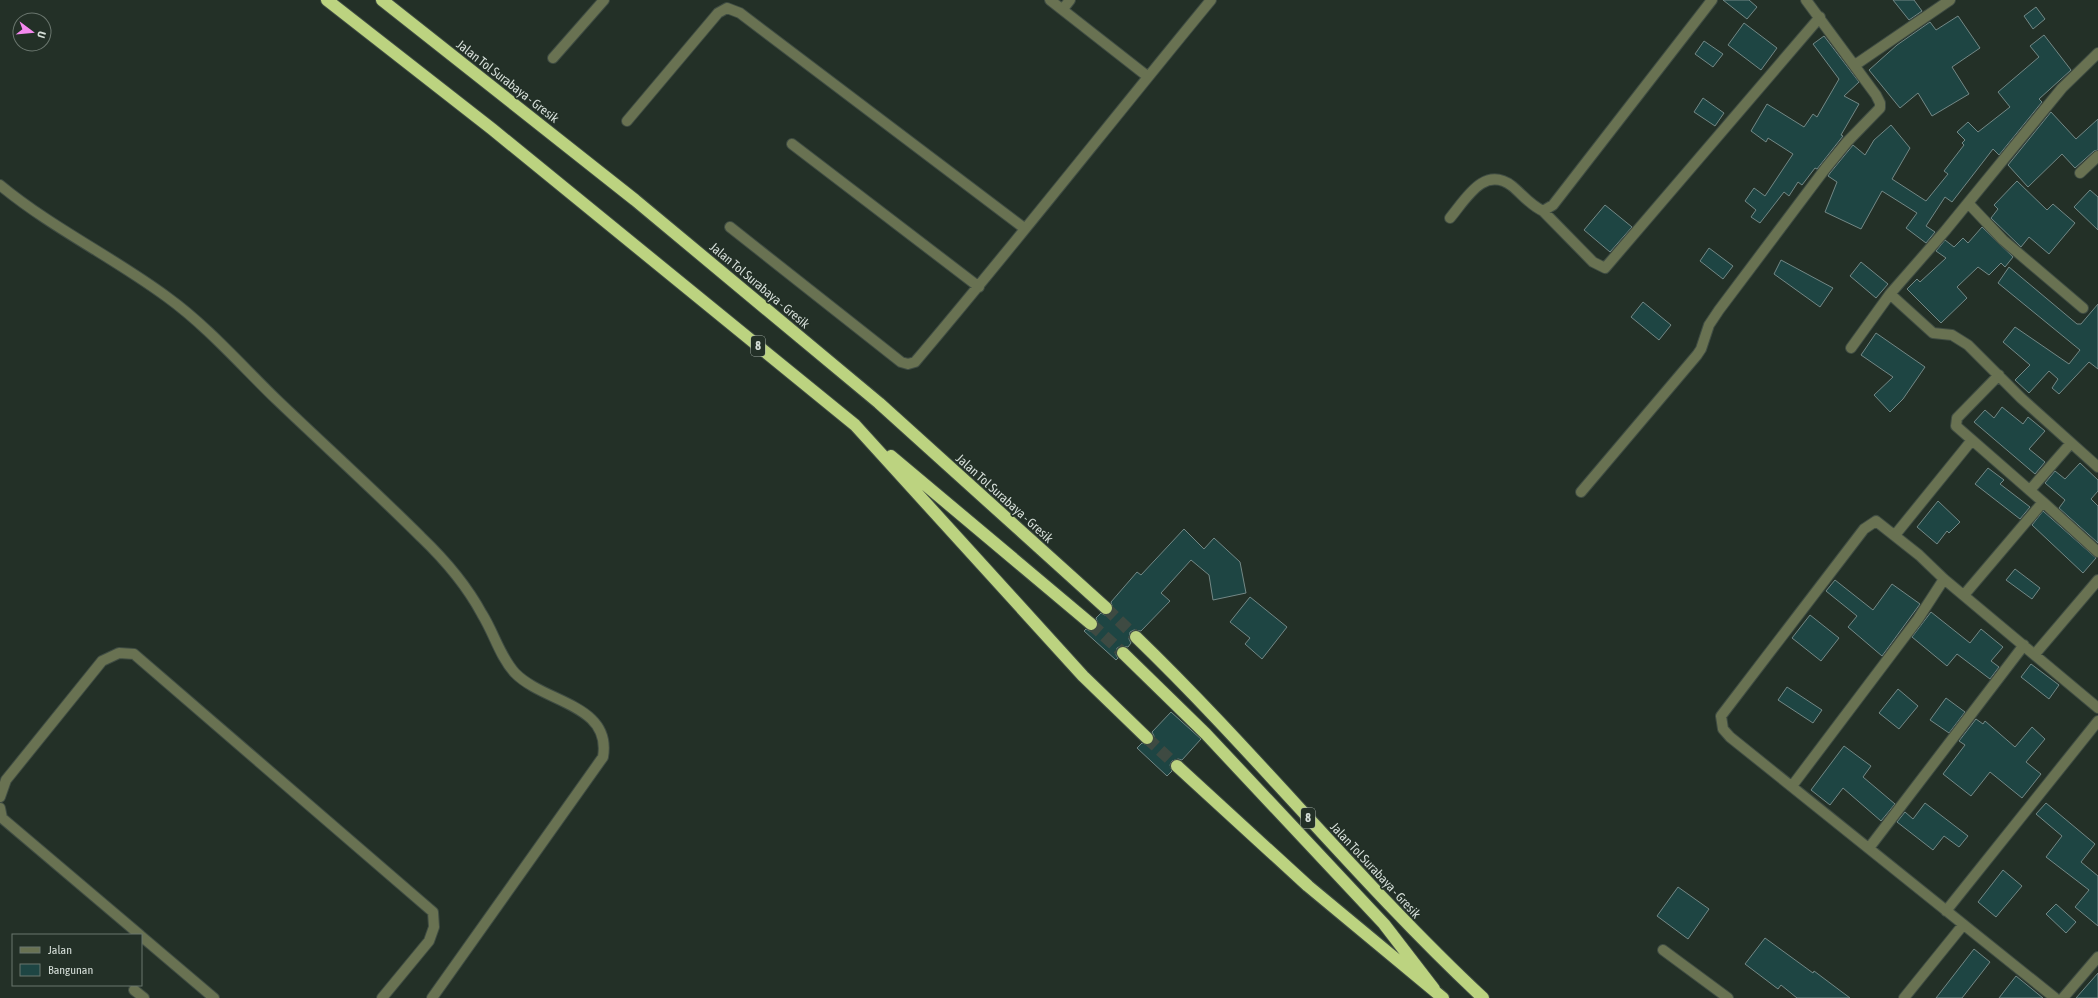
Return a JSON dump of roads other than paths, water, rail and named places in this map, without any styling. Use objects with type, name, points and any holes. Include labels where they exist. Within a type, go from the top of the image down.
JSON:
[{"type":"highway","name":"8","points":[[328,0],[492,129],[855,425],[1091,624]]},
{"type":"highway","name":"Jalan Tol Surabaya - Gresik","points":[[382,0],[636,200],[879,403],[1106,608]]},
{"type":"highway","name":"8","points":[[855,425],[1083,676],[1147,738]]},
{"type":"highway","name":"Jalan Tol Surabaya - Gresik","points":[[1136,637],[1180,679],[1376,891],[1452,970],[1483,998]]},
{"type":"highway","name":"8","points":[[1123,653],[1206,734],[1384,924],[1438,994]]},
{"type":"highway","name":"8","points":[[1177,766],[1308,886],[1438,994]]},
{"type":"street","points":[[553,58],[604,0]]},
{"type":"street","points":[[1050,0],[1147,76]]},
{"type":"street","points":[[1063,9],[1070,0]]},
{"type":"street","points":[[730,227],[901,362],[908,364],[916,362],[979,287],[1024,228],[1147,76],[1211,0]]},
{"type":"street","points":[[1543,211],[1553,205],[1712,0]]},
{"type":"street","points":[[1581,492],[1697,355],[1701,349],[1709,325],[1719,310],[1825,169],[1847,142],[1880,108],[1880,103],[1876,95],[1806,0]]},
{"type":"street","points":[[1855,66],[1950,0]]},
{"type":"street","points":[[627,121],[718,13],[727,8],[740,13],[1024,228]]},
{"type":"street","points":[[1450,218],[1478,185],[1495,179],[1502,180],[1533,206],[1543,211],[1593,262],[1604,268],[1820,17]]},
{"type":"street","points":[[1850,348],[1890,294],[1968,203],[2062,88],[2098,53]]},
{"type":"street","points":[[792,144],[979,287]]},
{"type":"street","points":[[2080,173],[2098,156]]},
{"type":"street","points":[[0,185],[47,220],[167,297],[213,335],[270,394],[423,538],[471,595],[484,615],[505,660],[515,673],[526,682],[593,719],[601,730],[605,743],[603,757],[432,998]]},
{"type":"street","points":[[1968,203],[2003,240],[2083,308]]},
{"type":"street","points":[[1890,294],[1933,333],[1952,335],[1968,345],[2098,467]]},
{"type":"street","points":[[1999,375],[1957,418],[1956,426],[2030,490],[2098,552]]},
{"type":"street","points":[[1895,535],[1972,440]]},
{"type":"street","points":[[2030,490],[2071,443]]},
{"type":"street","points":[[1964,595],[2043,502]]},
{"type":"street","points":[[2055,998],[1962,925],[1869,848],[1730,737],[1723,729],[1721,716],[1864,529],[1876,521],[1919,554],[1944,579],[2098,708]]},
{"type":"street","points":[[1792,786],[1918,619],[1944,579]]},
{"type":"street","points":[[2035,654],[2098,580]]},
{"type":"street","points":[[1869,848],[2024,645]]},
{"type":"street","points":[[0,797],[6,780],[102,661],[119,653],[134,654],[433,912],[434,927],[429,940],[382,998]]},
{"type":"street","points":[[1946,911],[2098,721]]},
{"type":"street","points":[[0,808],[2,818],[140,934]]},
{"type":"street","points":[[1904,998],[1962,925]]},
{"type":"street","points":[[142,936],[214,998]]},
{"type":"street","points":[[1663,950],[1728,998]]},
{"type":"street","points":[[2063,998],[2098,957]]},
{"type":"street","points":[[134,990],[144,998]]},
{"type":"tunnel","points":[[1106,608],[1136,637]]},
{"type":"tunnel","points":[[1091,624],[1123,653]]},
{"type":"tunnel","points":[[1147,738],[1177,766]]}]
